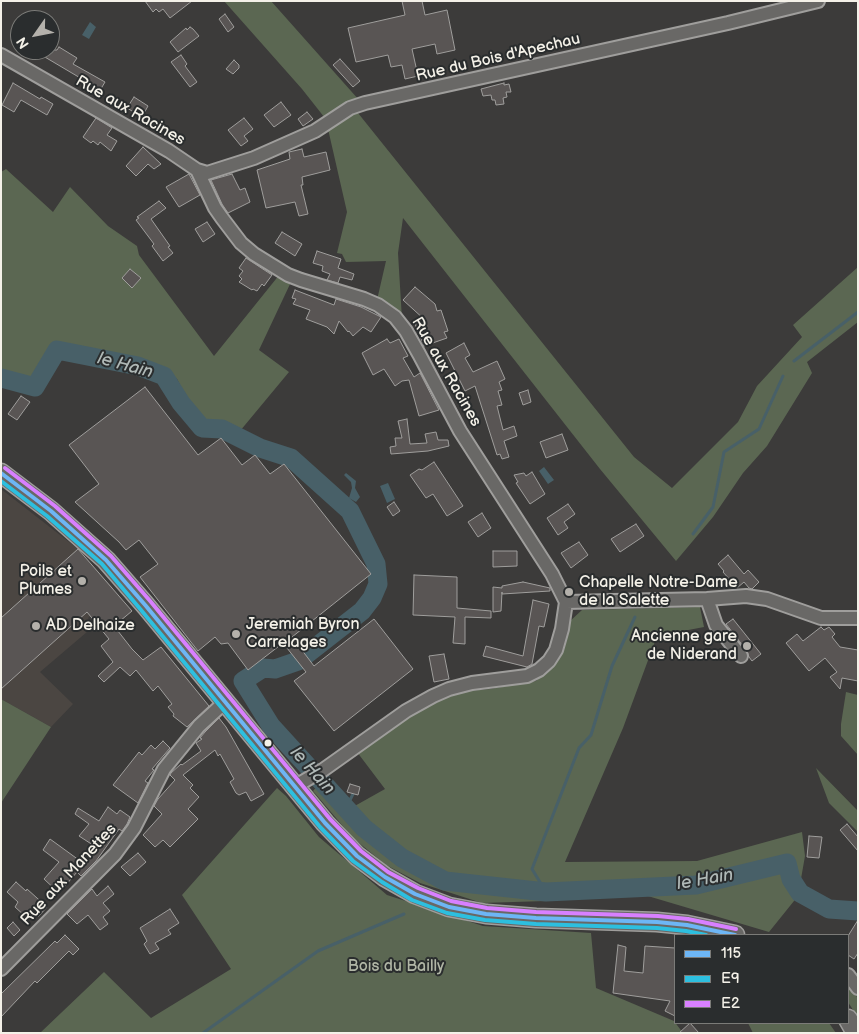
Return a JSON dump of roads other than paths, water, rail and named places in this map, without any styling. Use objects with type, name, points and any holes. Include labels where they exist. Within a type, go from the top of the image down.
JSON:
[{"type":"main road","points":[[1,473],[47,508],[106,560],[325,823],[357,856],[385,877],[415,894],[449,907],[494,915],[677,924],[707,928],[731,934]]},
{"type":"main road","points":[[849,1021],[856,1033]]},
{"type":"street","name":"Rue du Bois d'Apechau","points":[[197,170],[207,173],[292,143],[329,123],[350,108],[365,103],[728,23],[818,1]]},
{"type":"street","name":"Rue aux Racines","points":[[1,54],[169,151],[197,170],[215,208],[241,243],[254,254],[279,270],[301,280],[357,297],[378,305],[390,313],[400,323],[419,354],[460,431],[552,574],[566,602]]},
{"type":"street","points":[[294,787],[323,770],[406,711],[433,696],[472,683],[527,676],[539,670],[549,661],[556,650],[562,629],[566,602],[758,596],[822,618],[858,618]]},
{"type":"street","points":[[707,599],[716,625],[741,656]]},
{"type":"street","name":"Rue aux Manettes","points":[[1,969],[25,947],[115,854],[134,828],[164,769],[199,726],[225,702]]},
{"type":"street","points":[[849,976],[858,988]]},
{"type":"water","points":[[90,22],[96,27],[89,39],[82,35]]},
{"type":"water","points":[[544,467],[554,480],[548,484],[539,471]]},
{"type":"water","points":[[346,473],[356,481],[355,488],[360,497],[356,502],[349,498],[352,488],[351,482],[344,475]]},
{"type":"water","points":[[388,483],[395,499],[387,503],[380,486]]},
{"type":"waterway","points":[[794,361],[858,312]]},
{"type":"waterway","name":"le Hain","points":[[1,378],[35,387],[57,350],[138,366],[164,376],[181,403],[202,428],[222,429],[260,448],[291,458],[350,511],[376,564],[378,584],[372,598],[362,611],[298,661],[275,669],[263,668],[243,681],[271,726],[364,828],[402,858],[445,881],[546,892],[696,885],[787,863],[791,879],[800,893],[829,909],[858,911]]},
{"type":"waterway","points":[[693,534],[713,507],[724,452],[759,429],[783,376]]},
{"type":"waterway","points":[[546,892],[532,869],[579,748],[591,735],[612,666],[635,617]]},
{"type":"waterway","points":[[346,808],[353,794]]},
{"type":"waterway","points":[[203,1033],[318,951],[404,914]]},
{"type":"place","name":"Poils et Plumes","points":[[82,581]]},
{"type":"place","name":"Chapelle Notre-Dame de la Salette","points":[[569,592]]},
{"type":"place","name":"AD Delhaize","points":[[36,626]]},
{"type":"place","name":"Jeremiah Byron Carrelages","points":[[236,634]]},
{"type":"place","name":"Ancienne gare de Niderand","points":[[747,646]]},
{"type":"park label","name":"Bois du Bailly","points":[[396,967]]}]
